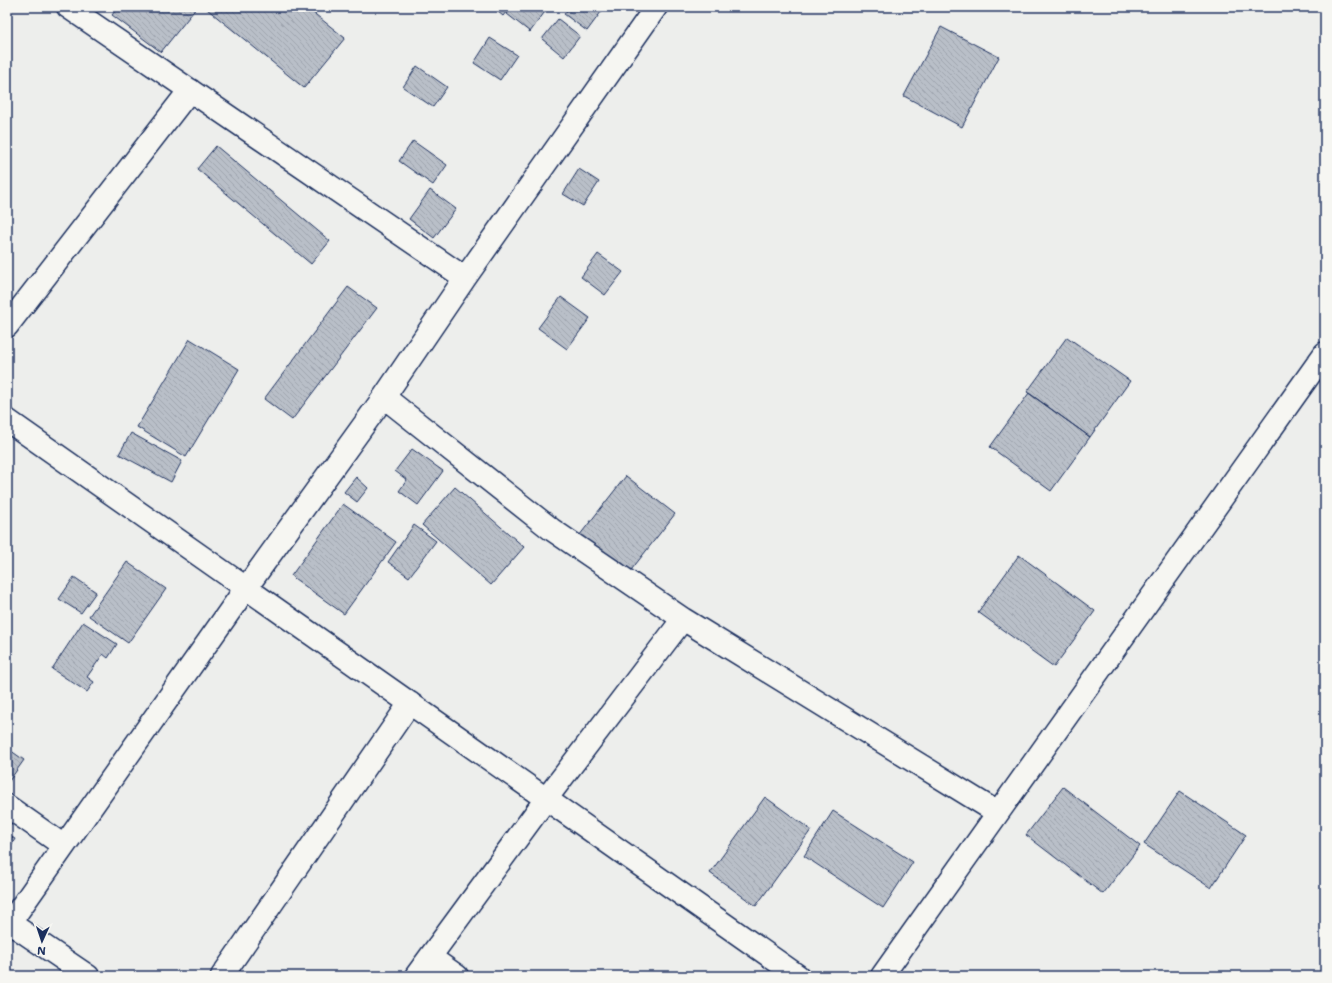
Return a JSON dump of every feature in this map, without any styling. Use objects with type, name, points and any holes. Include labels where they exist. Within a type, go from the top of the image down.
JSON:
[{"type":"street","points":[[68,7],[465,278]]},
{"type":"street","points":[[88,976],[8,925],[246,588],[384,397],[465,278],[656,7]]},
{"type":"street","points":[[7,326],[190,90]]},
{"type":"street","points":[[882,976],[1325,353]]},
{"type":"street","points":[[384,397],[551,529],[683,619],[998,812]]},
{"type":"street","points":[[7,420],[798,976]]},
{"type":"street","points":[[416,976],[546,799],[683,619]]},
{"type":"street","points":[[222,976],[410,703]]},
{"type":"street","points":[[7,806],[64,846]]},
{"type":"street","points":[[430,957],[457,976]]},
{"type":"building","points":[[118,7],[197,7],[161,52],[112,15]]},
{"type":"building","points":[[208,7],[306,7],[345,38],[304,88],[207,9]]},
{"type":"building","points":[[492,7],[510,7],[503,16]]},
{"type":"building","points":[[513,7],[544,7],[547,9],[530,32],[507,14]]},
{"type":"building","points":[[570,7],[604,8],[587,31],[564,14]]},
{"type":"building","points":[[558,19],[580,36],[564,57],[542,39]]},
{"type":"building","points":[[941,27],[999,57],[962,127],[904,96]]},
{"type":"building","points":[[490,38],[517,55],[500,80],[474,63]]},
{"type":"building","points":[[417,66],[447,87],[433,107],[403,87]]},
{"type":"building","points":[[413,141],[447,165],[433,185],[399,161]]},
{"type":"building","points":[[216,146],[330,241],[311,264],[197,169]]},
{"type":"building","points":[[579,169],[599,182],[583,206],[563,194]]},
{"type":"building","points":[[430,190],[456,209],[434,238],[409,219]]},
{"type":"building","points":[[598,254],[623,272],[605,295],[581,277]]},
{"type":"building","points":[[348,287],[377,308],[292,420],[264,399]]},
{"type":"building","points":[[561,297],[590,318],[567,349],[538,328]]},
{"type":"building","points":[[1067,337],[1130,381],[1090,437],[1027,392]]},
{"type":"building","points":[[190,339],[239,369],[186,457],[137,427]]},
{"type":"building","points":[[1029,393],[1090,437],[1051,491],[990,447]]},
{"type":"building","points":[[131,433],[182,461],[171,482],[119,454]]},
{"type":"building","points":[[412,449],[443,471],[418,505],[399,491],[407,480],[395,471]]},
{"type":"building","points":[[626,476],[675,514],[628,574],[579,536]]},
{"type":"building","points":[[356,477],[368,488],[357,502],[344,492]]},
{"type":"building","points":[[455,487],[524,547],[491,585],[422,525]]},
{"type":"building","points":[[343,504],[396,542],[344,614],[291,576]]},
{"type":"building","points":[[414,525],[436,541],[409,577],[388,562]]},
{"type":"building","points":[[1019,555],[1095,611],[1054,667],[978,612]]},
{"type":"building","points":[[127,562],[166,589],[128,643],[89,616]]},
{"type":"building","points":[[74,577],[96,592],[81,613],[59,599]]},
{"type":"building","points":[[83,622],[117,644],[108,658],[103,654],[87,677],[94,682],[87,692],[52,669]]},
{"type":"building","points":[[7,748],[24,760],[7,784]]},
{"type":"building","points":[[1063,787],[1140,846],[1103,894],[1026,835]]},
{"type":"building","points":[[1180,791],[1246,835],[1211,888],[1144,844]]},
{"type":"building","points":[[765,797],[811,830],[756,906],[710,873]]},
{"type":"building","points":[[833,811],[913,862],[883,908],[804,856]]},
{"type":"building","points":[[7,834],[15,839],[7,853]]}]
